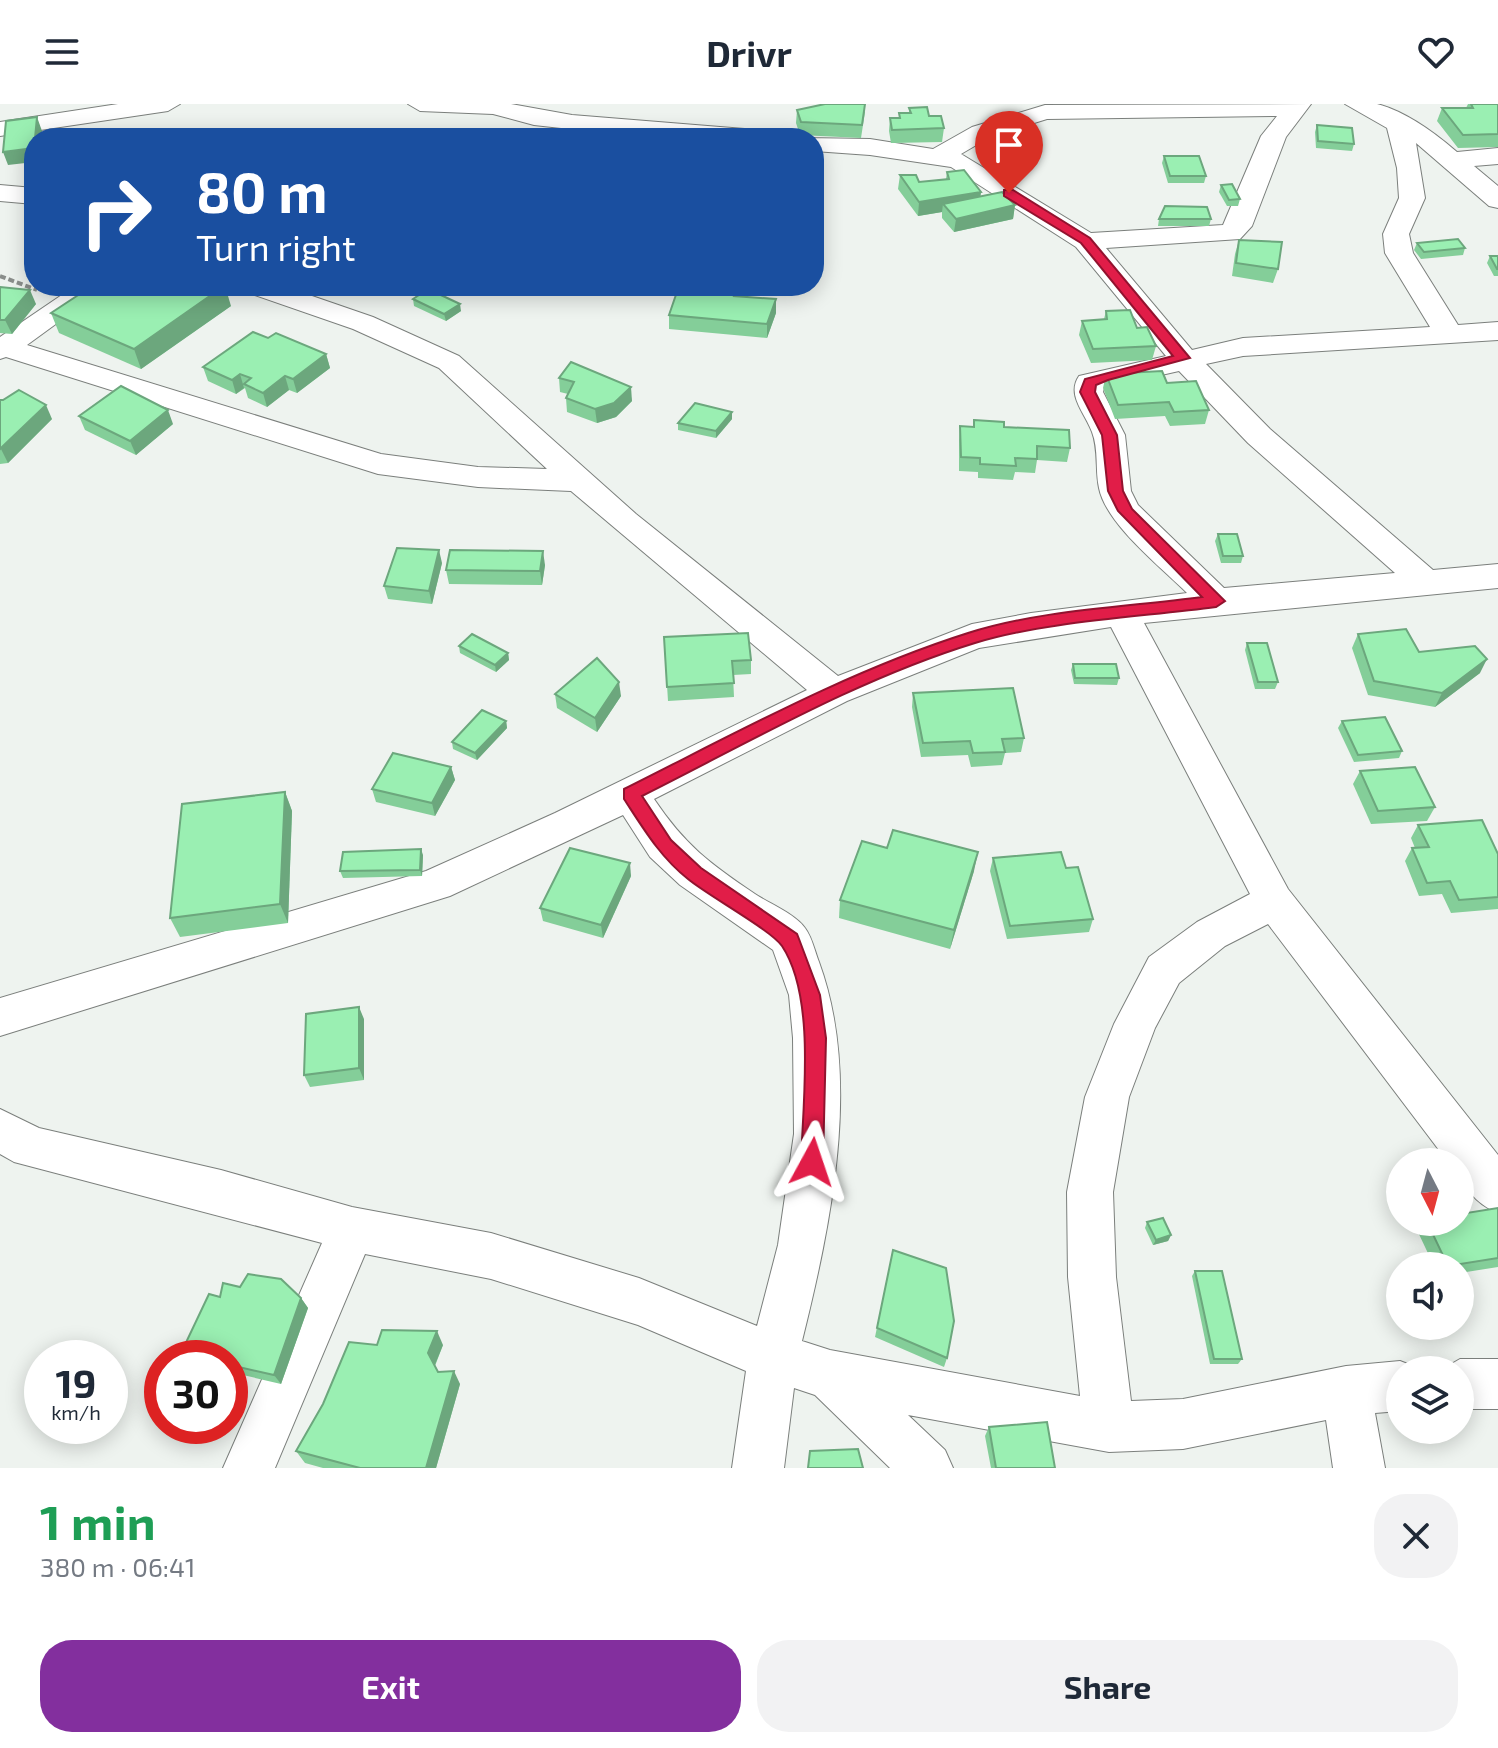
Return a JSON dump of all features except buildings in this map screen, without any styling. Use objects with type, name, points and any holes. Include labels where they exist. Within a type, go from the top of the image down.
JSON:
[{"type":"street","points":[[0,129],[168,104]]},
{"type":"street","points":[[420,104],[492,106],[557,120],[646,128]]},
{"type":"street","points":[[1357,104],[1398,122],[1452,160],[1498,200]]},
{"type":"street","points":[[938,157],[981,132],[1045,112],[1298,106]]},
{"type":"street","points":[[1086,241],[1230,233],[1239,226],[1274,136],[1298,106]]},
{"type":"street","points":[[1398,122],[1410,168],[1412,198],[1396,234],[1399,253],[1449,334]]},
{"type":"street","points":[[824,144],[938,157],[971,168],[1086,241],[1183,358],[1259,436],[1428,584]]},
{"type":"street","points":[[1452,160],[1498,156]]},
{"type":"street","points":[[0,193],[24,195]]},
{"type":"street","points":[[2,349],[79,296]]},
{"type":"street","points":[[285,296],[363,323],[449,362],[579,481],[834,692]]},
{"type":"street","points":[[1216,601],[1125,511],[1115,491],[1109,435],[1088,392],[1090,382],[1183,358],[1243,347],[1498,331]]},
{"type":"street","points":[[2,349],[378,464],[478,477],[579,481]]},
{"type":"street","points":[[0,1017],[436,884],[630,794],[834,692],[972,637],[1031,625],[1216,601],[1498,576]]},
{"type":"street","points":[[1122,614],[1274,901],[1498,1191]]},
{"type":"street","points":[[630,794],[664,846],[694,874],[790,939],[810,995],[815,1038],[816,1134],[802,1245],[773,1357],[758,1468]]},
{"type":"street","points":[[1109,1427],[1092,1277],[1090,1192],[1107,1097],[1135,1024],[1164,970],[1211,934],[1274,901]]},
{"type":"street","points":[[0,1130],[30,1147],[221,1192],[352,1229],[491,1256],[639,1302],[773,1357],[830,1375],[1109,1427],[1183,1424],[1346,1391],[1386,1387]]},
{"type":"street","points":[[249,1468],[352,1229]]},
{"type":"street","points":[[830,1375],[927,1468]]},
{"type":"street","points":[[1474,1384],[1498,1384]]},
{"type":"street","points":[[1346,1391],[1359,1468]]},
{"type":"route","points":[[812,1162],[816,1134],[815,1038],[810,995],[790,939],[694,874],[664,846],[630,794],[834,692],[972,637],[1031,625],[1216,601],[1125,511],[1115,491],[1113,447],[1088,392],[1090,382],[1183,358],[1086,241],[1009,193]]}]
